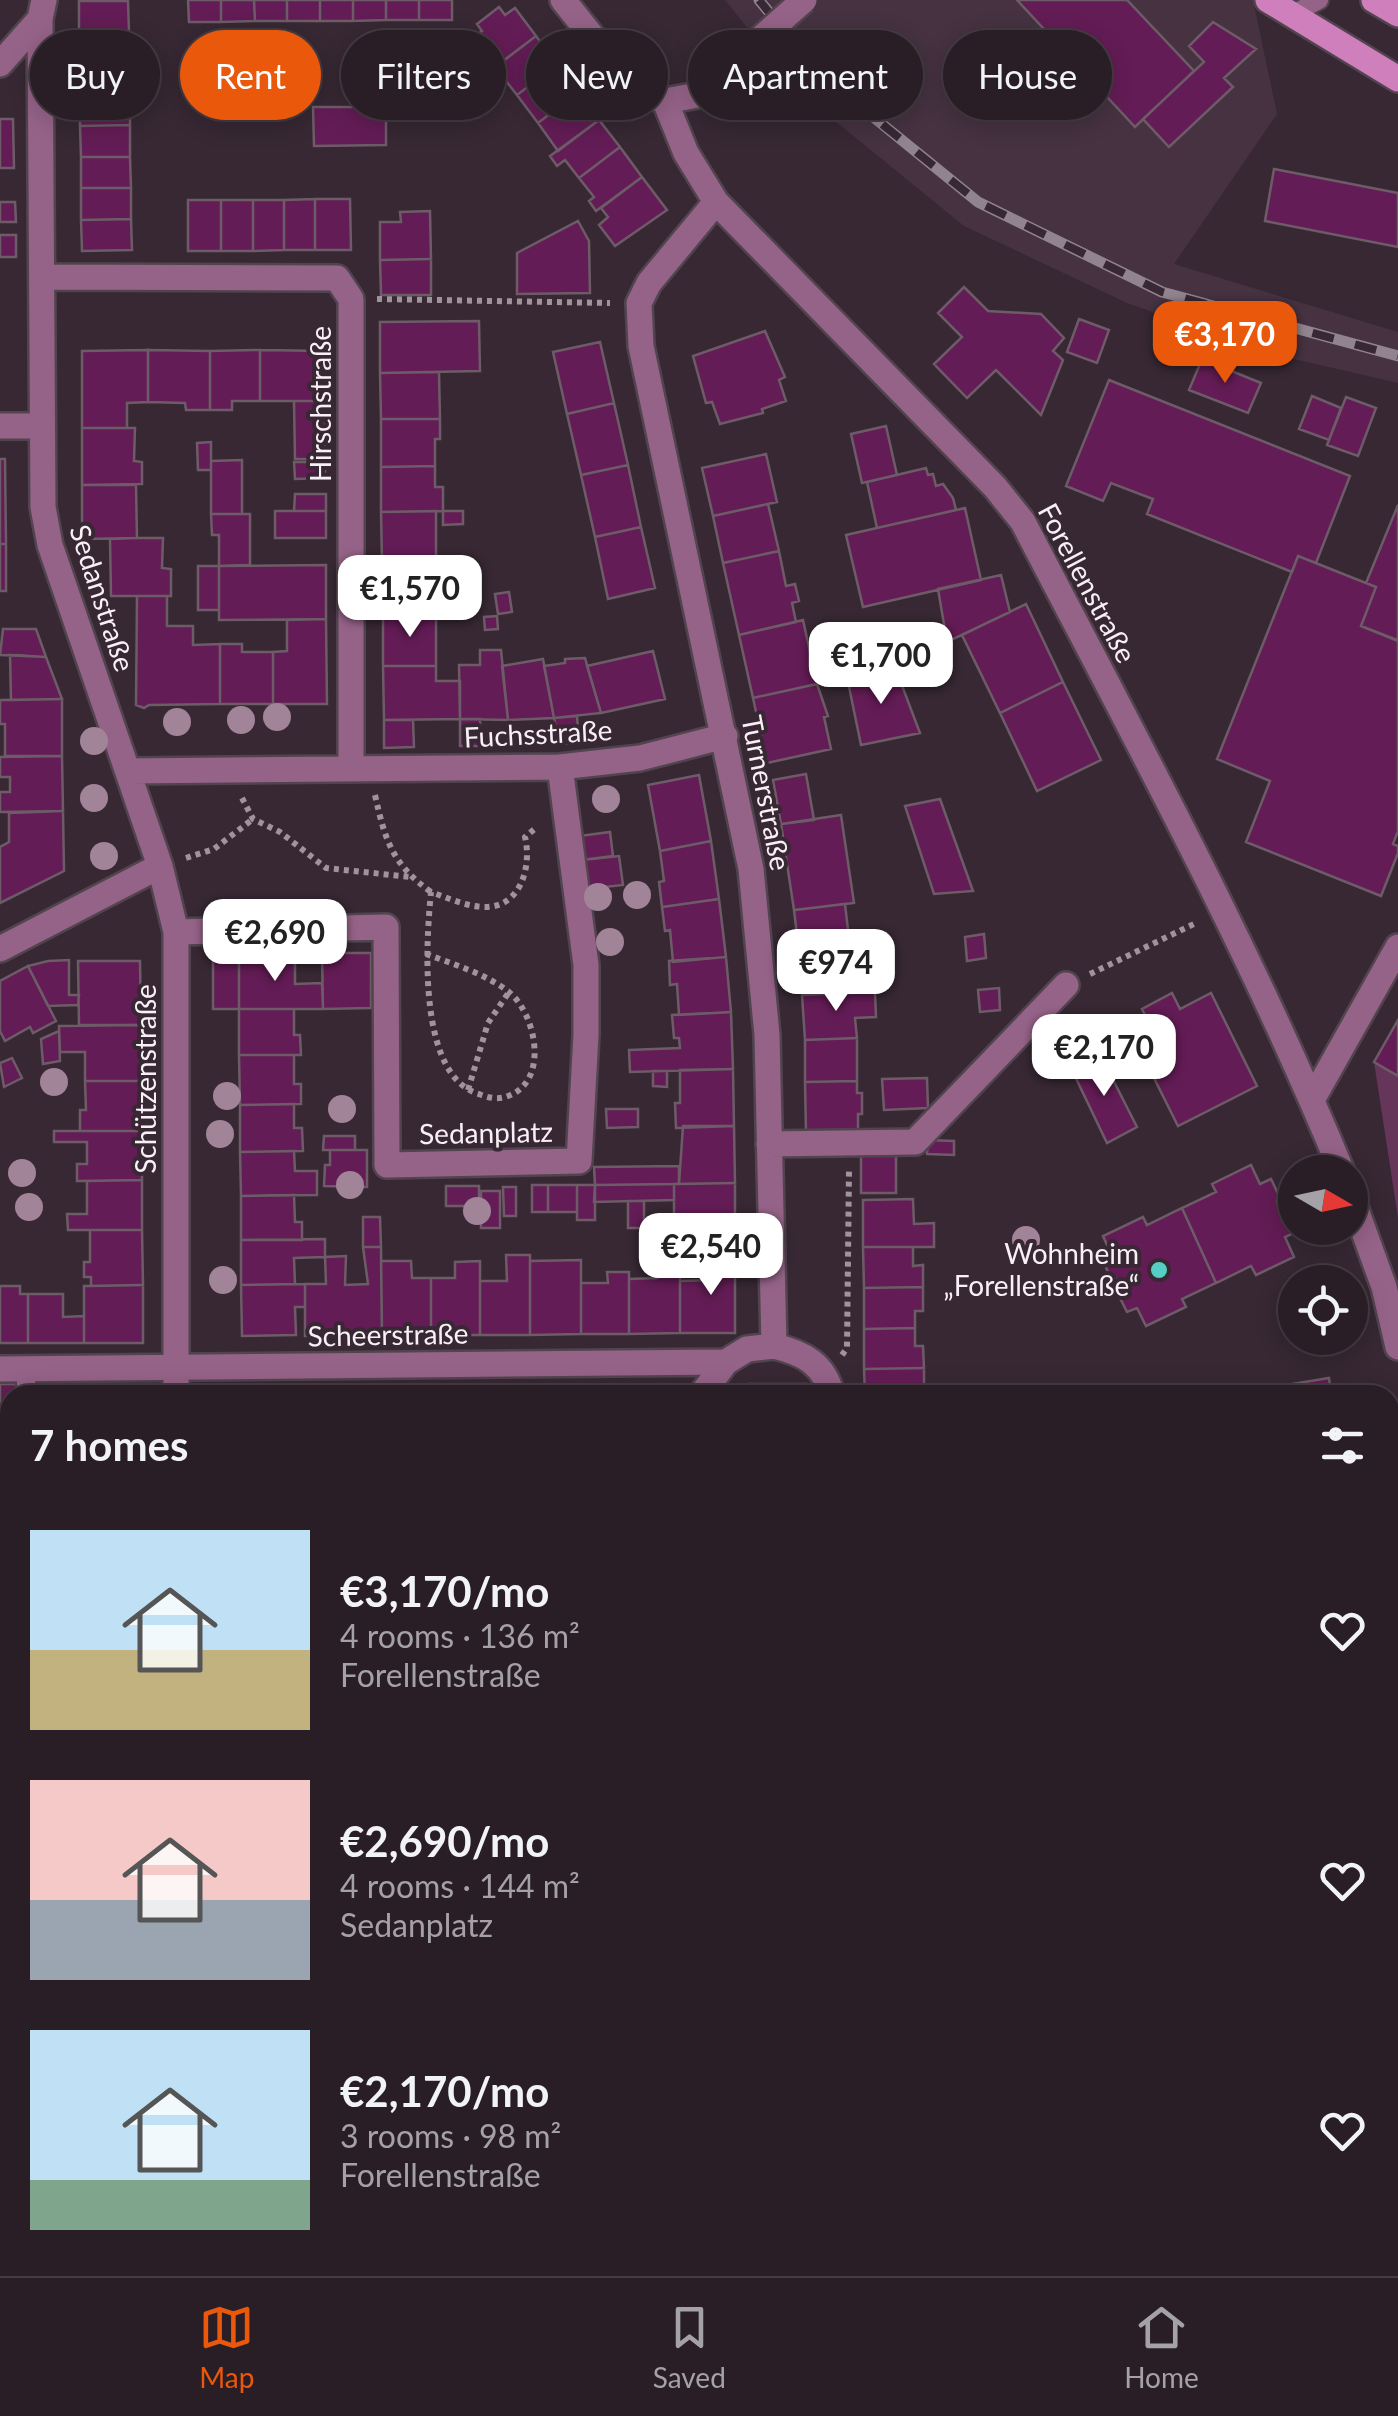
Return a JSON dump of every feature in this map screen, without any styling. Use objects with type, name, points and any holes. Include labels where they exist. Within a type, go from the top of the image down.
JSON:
[{"type":"main road","points":[[1268,0],[1398,79]]},
{"type":"main road","points":[[1374,0],[1398,14]]},
{"type":"street","points":[[563,0],[587,30]]},
{"type":"street","points":[[668,101],[698,95],[804,0]]},
{"type":"street","points":[[0,64],[42,10]]},
{"type":"street","name":"Sedanstraße","points":[[42,10],[43,507],[50,545],[128,771]]},
{"type":"street","name":"Forellenstraße","points":[[668,106],[686,153],[716,202],[995,486],[1023,522],[1224,910],[1335,1155]]},
{"type":"street","points":[[639,303],[649,282],[716,202]]},
{"type":"street","name":"Hirschstraße","points":[[43,277],[337,278],[351,299],[362,769]]},
{"type":"street","name":"Turnerstraße","points":[[639,303],[642,346],[725,736],[758,916],[768,1035],[774,1346]]},
{"type":"street","points":[[0,426],[42,426]]},
{"type":"street","name":"Fuchsstraße","points":[[362,769],[560,767],[640,758],[725,736]]},
{"type":"street","name":"Sedanplatz","points":[[176,932],[386,928],[387,1165],[579,1161],[586,965],[560,767]]},
{"type":"street","points":[[128,771],[362,769]]},
{"type":"street","name":"Schützenstraße","points":[[128,771],[160,866],[176,932],[176,1385]]},
{"type":"street","points":[[0,949],[160,866]]},
{"type":"street","points":[[1312,1100],[1398,947]]},
{"type":"street","points":[[769,1144],[915,1142],[1066,985]]},
{"type":"street","points":[[1368,1243],[1398,1347]]},
{"type":"street","points":[[774,1346],[803,1353],[829,1385]]},
{"type":"street","name":"Scheerstraße","points":[[13,1369],[726,1362],[747,1349],[774,1346]]},
{"type":"street","points":[[709,1385],[726,1362]]},
{"type":"lane","points":[[1292,15],[1319,0]]},
{"type":"path","points":[[351,299],[639,303]]},
{"type":"path","points":[[362,769],[375,796],[392,856],[410,877],[431,892],[465,904],[488,907],[506,900],[523,882],[530,857],[524,837],[566,806]]},
{"type":"path","points":[[228,770],[253,819],[280,832],[326,868],[410,877]]},
{"type":"path","points":[[160,866],[214,849],[253,819]]},
{"type":"path","points":[[426,954],[487,979],[522,1005],[531,1026],[533,1068],[526,1083],[513,1095],[497,1099],[468,1090],[454,1078],[437,1040],[427,997],[426,954],[431,892]]},
{"type":"path","points":[[1066,985],[1224,910]]},
{"type":"path","points":[[468,1090],[488,1023],[509,992]]},
{"type":"path","points":[[830,1385],[846,1348],[849,1143]]},
{"type":"shaded area","points":[[725,0],[1253,0],[1277,114],[1174,264],[1398,332],[1398,383],[1268,353],[1127,303],[964,226],[834,120],[923,120],[923,30],[749,30]]},
{"type":"shaded area","points":[[1398,1020],[1398,1218],[1374,1062]]},
{"type":"building","points":[[188,0],[221,0],[221,22],[189,22]]},
{"type":"building","points":[[221,0],[254,0],[255,21],[221,22]]},
{"type":"building","points":[[254,0],[287,0],[287,21],[255,21]]},
{"type":"building","points":[[287,0],[320,0],[320,21],[287,21]]},
{"type":"building","points":[[320,0],[353,0],[353,21],[320,21]]},
{"type":"building","points":[[353,0],[386,0],[386,20],[353,21]]},
{"type":"building","points":[[386,0],[419,0],[419,20],[386,20]]},
{"type":"building","points":[[419,0],[452,0],[452,20],[419,20]]},
{"type":"building","points":[[1017,0],[1127,0],[1194,71],[1135,127],[1112,102],[1112,30],[1045,30]]},
{"type":"building","points":[[79,1],[128,1],[129,30],[79,30]]},
{"type":"building","points":[[499,7],[505,15],[515,8],[532,30],[526,30],[526,44],[506,59],[506,30],[481,30],[477,24]]},
{"type":"building","points":[[1213,22],[1256,49],[1224,78],[1233,87],[1169,147],[1143,119],[1204,62],[1189,46]]},
{"type":"building","points":[[526,44],[526,88],[517,95],[506,81],[506,59]]},
{"type":"building","points":[[526,88],[526,107],[517,95]]},
{"type":"building","points":[[321,107],[341,107],[341,120],[386,120],[386,145],[314,146],[313,120],[321,120]]},
{"type":"building","points":[[0,119],[13,119],[14,168],[0,168]]},
{"type":"building","points":[[80,120],[130,120],[130,125],[80,126]]},
{"type":"building","points":[[542,120],[599,120],[558,151],[538,123]]},
{"type":"building","points":[[599,120],[620,147],[579,178],[565,160],[557,166],[550,156]]},
{"type":"building","points":[[130,125],[130,157],[81,157],[80,126]]},
{"type":"building","points":[[620,147],[642,177],[596,211],[589,201],[594,197],[579,178]]},
{"type":"building","points":[[81,157],[130,157],[131,188],[81,188]]},
{"type":"building","points":[[1274,169],[1398,193],[1398,247],[1265,221]]},
{"type":"building","points":[[642,177],[667,210],[615,246],[599,225],[608,217],[601,208]]},
{"type":"building","points":[[81,188],[131,188],[131,219],[81,220]]},
{"type":"building","points":[[315,199],[350,199],[351,250],[315,250]]},
{"type":"building","points":[[315,199],[315,250],[284,250],[284,200]]},
{"type":"building","points":[[188,200],[221,200],[221,251],[188,251]]},
{"type":"building","points":[[221,200],[253,200],[253,251],[221,251]]},
{"type":"building","points":[[253,200],[284,200],[284,250],[253,251]]},
{"type":"building","points":[[0,202],[15,202],[16,222],[0,222]]},
{"type":"building","points":[[430,211],[431,259],[380,260],[380,222],[401,222],[400,212]]},
{"type":"building","points":[[131,219],[132,250],[82,251],[81,220]]},
{"type":"building","points":[[578,221],[589,241],[590,293],[517,294],[517,253]]},
{"type":"building","points":[[0,235],[16,235],[16,257],[0,257]]},
{"type":"building","points":[[431,259],[431,295],[381,295],[380,260]]},
{"type":"building","points":[[964,287],[988,311],[1041,314],[1064,338],[1053,351],[1063,360],[1041,415],[996,370],[967,398],[934,364],[962,337],[938,313]]},
{"type":"building","points":[[1079,319],[1109,330],[1097,363],[1067,352]]},
{"type":"building","points":[[479,321],[480,371],[380,373],[380,322]]},
{"type":"building","points":[[765,331],[785,377],[779,380],[786,401],[762,409],[763,413],[720,424],[712,402],[706,403],[693,356]]},
{"type":"building","points":[[600,342],[614,403],[567,414],[553,352]]},
{"type":"building","points":[[148,350],[210,351],[210,410],[186,410],[185,403],[148,402]]},
{"type":"building","points":[[148,350],[148,402],[127,403],[127,428],[82,428],[82,351]]},
{"type":"building","points":[[260,350],[260,401],[232,401],[232,410],[210,410],[210,351]]},
{"type":"building","points":[[260,350],[326,351],[326,401],[260,401]]},
{"type":"building","points":[[1202,359],[1261,383],[1248,413],[1189,390]]},
{"type":"building","points":[[439,372],[440,419],[381,419],[380,373]]},
{"type":"building","points":[[1109,380],[1350,476],[1316,563],[1298,556],[1292,572],[1147,514],[1153,499],[1111,483],[1103,501],[1066,486]]},
{"type":"building","points":[[1312,396],[1341,408],[1329,440],[1299,429]]},
{"type":"building","points":[[1346,397],[1376,408],[1358,456],[1327,445]]},
{"type":"building","points":[[294,401],[326,401],[325,459],[295,459]]},
{"type":"building","points":[[614,403],[628,465],[581,475],[567,414]]},
{"type":"building","points":[[381,419],[440,419],[435,466],[381,467]]},
{"type":"building","points":[[886,426],[897,475],[862,483],[851,434]]},
{"type":"building","points":[[82,428],[135,428],[134,461],[142,462],[142,484],[82,485]]},
{"type":"building","points":[[211,442],[211,470],[198,470],[197,443]]},
{"type":"building","points":[[766,454],[777,502],[713,516],[702,468]]},
{"type":"building","points":[[0,459],[5,459],[6,544],[0,544]]},
{"type":"building","points":[[242,460],[242,514],[211,514],[211,461]]},
{"type":"building","points":[[294,462],[325,462],[325,478],[295,479]]},
{"type":"building","points":[[628,465],[641,527],[595,537],[581,475]]},
{"type":"building","points":[[435,466],[435,487],[443,487],[443,511],[381,512],[381,467]]},
{"type":"building","points":[[926,468],[928,475],[933,474],[936,486],[943,484],[953,498],[956,510],[877,528],[867,482]]},
{"type":"building","points":[[82,485],[136,485],[137,538],[82,539]]},
{"type":"building","points":[[295,494],[326,494],[326,511],[294,511]]},
{"type":"building","points":[[768,504],[779,551],[723,563],[713,516]]},
{"type":"building","points":[[1398,505],[1397,640],[1361,626],[1376,587],[1366,583]]},
{"type":"building","points":[[965,508],[981,580],[863,607],[846,535]]},
{"type":"building","points":[[275,511],[326,511],[326,538],[275,538]]},
{"type":"building","points":[[436,511],[436,564],[382,564],[381,512]]},
{"type":"building","points":[[443,511],[463,511],[463,524],[443,525]]},
{"type":"building","points":[[211,514],[250,514],[250,565],[219,566],[219,535],[212,535]]},
{"type":"building","points":[[641,527],[655,588],[608,599],[595,537]]},
{"type":"building","points":[[163,538],[162,568],[171,569],[171,596],[111,596],[110,539]]},
{"type":"building","points":[[0,544],[6,544],[6,591],[0,591]]},
{"type":"building","points":[[779,551],[786,586],[795,584],[799,601],[792,603],[796,622],[739,635],[723,563]]},
{"type":"building","points":[[1298,556],[1376,587],[1361,626],[1398,641],[1398,831],[1393,844],[1398,846],[1398,853],[1381,896],[1246,842],[1270,781],[1217,759]]},
{"type":"building","points":[[382,564],[442,564],[442,586],[435,586],[436,614],[383,615]]},
{"type":"building","points":[[326,565],[326,619],[219,620],[219,566]]},
{"type":"building","points":[[198,566],[219,566],[219,610],[198,610]]},
{"type":"building","points":[[1001,575],[1010,612],[947,642],[938,589]]},
{"type":"building","points":[[509,592],[512,612],[498,614],[495,594]]},
{"type":"building","points":[[137,596],[167,596],[167,626],[193,626],[193,645],[220,644],[220,704],[144,708],[136,705]]},
{"type":"building","points":[[1026,604],[1063,682],[1000,713],[962,635]]},
{"type":"building","points":[[436,614],[436,666],[383,666],[383,615]]},
{"type":"building","points":[[497,616],[498,629],[485,630],[484,617]]},
{"type":"building","points":[[326,619],[327,704],[273,704],[273,652],[287,651],[287,620]]},
{"type":"building","points":[[803,620],[817,684],[753,698],[739,635]]},
{"type":"building","points":[[3,629],[36,629],[46,657],[0,655]]},
{"type":"building","points":[[220,644],[242,644],[242,652],[273,652],[273,704],[220,704]]},
{"type":"building","points":[[480,650],[501,650],[508,720],[460,719],[459,665],[480,665]]},
{"type":"building","points":[[653,651],[665,699],[601,713],[587,666]]},
{"type":"building","points":[[10,655],[46,657],[62,699],[11,700]]},
{"type":"building","points":[[585,658],[601,713],[554,718],[544,666]]},
{"type":"building","points":[[543,659],[554,718],[508,720],[502,666]]},
{"type":"building","points":[[383,666],[436,666],[436,681],[460,681],[460,719],[384,720]]},
{"type":"building","points":[[895,667],[920,733],[861,745],[847,677]]},
{"type":"building","points":[[1063,682],[1101,760],[1037,791],[1000,713]]},
{"type":"building","points":[[817,684],[828,716],[824,717],[831,749],[767,763],[753,698]]},
{"type":"building","points":[[62,699],[62,756],[5,756],[0,700]]},
{"type":"building","points":[[577,716],[579,743],[559,744],[554,718]]},
{"type":"building","points":[[460,719],[480,719],[481,746],[460,746]]},
{"type":"building","points":[[384,720],[413,720],[414,747],[384,748]]},
{"type":"building","points":[[62,756],[63,811],[0,812],[0,792],[10,792],[10,777],[0,777],[0,757]]},
{"type":"building","points":[[806,774],[814,820],[781,824],[773,780]]},
{"type":"building","points":[[699,775],[711,841],[660,851],[648,785]]},
{"type":"building","points":[[940,799],[973,891],[934,894],[905,806]]},
{"type":"building","points":[[63,811],[64,871],[0,903],[0,847],[9,842],[9,813]]},
{"type":"building","points":[[841,815],[854,903],[794,910],[781,824]]},
{"type":"building","points":[[610,832],[613,856],[582,860],[579,836]]},
{"type":"building","points":[[711,841],[719,899],[662,907],[660,851]]},
{"type":"building","points":[[619,856],[623,885],[587,889],[582,860]]},
{"type":"building","points":[[719,899],[726,957],[673,962],[670,930],[665,931],[662,907]]},
{"type":"building","points":[[845,904],[850,947],[799,952],[794,910]]},
{"type":"building","points":[[984,934],[986,958],[967,961],[965,937]]},
{"type":"building","points":[[864,946],[865,971],[852,972],[854,993],[802,995],[799,952]]},
{"type":"building","points":[[213,953],[239,954],[239,1009],[213,1009]]},
{"type":"building","points":[[295,953],[295,984],[322,983],[323,1009],[239,1009],[239,954]]},
{"type":"building","points":[[322,953],[371,953],[371,1008],[323,1009]]},
{"type":"building","points":[[726,957],[731,1012],[679,1015],[677,984],[670,985],[669,961]]},
{"type":"building","points":[[69,960],[69,995],[79,995],[78,1005],[48,1006],[28,966]]},
{"type":"building","points":[[78,961],[140,961],[141,1025],[79,1025]]},
{"type":"building","points":[[28,966],[56,1021],[33,1033],[30,1027],[5,1041],[0,1031],[0,981]]},
{"type":"building","points":[[999,988],[1000,1010],[980,1012],[978,990]]},
{"type":"building","points":[[875,992],[876,1017],[855,1018],[857,1038],[805,1040],[802,995]]},
{"type":"building","points":[[1172,993],[1180,1009],[1211,993],[1257,1086],[1178,1126],[1130,1030],[1148,1021],[1142,1009]]},
{"type":"building","points":[[239,1009],[294,1009],[294,1035],[300,1035],[301,1055],[239,1055]]},
{"type":"building","points":[[731,1012],[733,1069],[630,1072],[629,1050],[680,1048],[679,1038],[674,1038],[672,1015]]},
{"type":"building","points":[[1398,1020],[1398,1076],[1374,1062]]},
{"type":"building","points":[[141,1025],[141,1081],[85,1081],[85,1052],[60,1052],[59,1026]]},
{"type":"building","points":[[59,1031],[60,1061],[43,1064],[41,1039]]},
{"type":"building","points":[[857,1038],[857,1081],[805,1082],[805,1040]]},
{"type":"building","points":[[239,1055],[294,1055],[294,1084],[301,1084],[301,1104],[240,1105]]},
{"type":"building","points":[[1101,1056],[1137,1127],[1107,1143],[1072,1070]]},
{"type":"building","points":[[12,1058],[22,1078],[4,1087],[0,1063]]},
{"type":"building","points":[[733,1069],[734,1126],[676,1128],[680,1070]]},
{"type":"building","points":[[653,1071],[667,1071],[667,1087],[653,1086]]},
{"type":"building","points":[[927,1078],[928,1108],[884,1110],[882,1079]]},
{"type":"building","points":[[85,1081],[141,1081],[142,1131],[80,1131],[80,1110],[86,1110]]},
{"type":"building","points":[[857,1081],[857,1093],[862,1093],[858,1131],[806,1133],[805,1082]]},
{"type":"building","points":[[294,1104],[294,1128],[302,1128],[303,1151],[240,1152],[240,1105]]},
{"type":"building","points":[[606,1109],[638,1109],[638,1127],[607,1128]]},
{"type":"building","points":[[683,1126],[734,1126],[735,1183],[679,1184]]},
{"type":"building","points":[[54,1131],[142,1131],[142,1180],[77,1181],[77,1164],[87,1164],[87,1142],[54,1142]]},
{"type":"building","points":[[324,1136],[355,1136],[355,1150],[323,1150]]},
{"type":"building","points":[[928,1140],[954,1141],[954,1155],[927,1154]]},
{"type":"building","points":[[330,1150],[367,1150],[367,1187],[324,1186]]},
{"type":"building","points":[[294,1151],[295,1171],[317,1171],[317,1195],[241,1196],[240,1152]]},
{"type":"building","points":[[861,1155],[896,1155],[896,1193],[861,1193]]},
{"type":"building","name":"Wohnheim „Forellenstraße“","points":[[1251,1165],[1260,1184],[1271,1179],[1278,1194],[1278,1245],[1289,1245],[1294,1257],[1256,1275],[1251,1266],[1216,1283],[1182,1208],[1216,1192],[1212,1184]]},
{"type":"building","points":[[679,1166],[679,1184],[595,1185],[594,1167]]},
{"type":"building","points":[[142,1180],[142,1230],[68,1230],[67,1214],[87,1214],[87,1181]]},
{"type":"building","points":[[735,1183],[735,1250],[674,1250],[674,1184]]},
{"type":"building","points":[[674,1184],[674,1200],[594,1202],[595,1185]]},
{"type":"building","points":[[532,1185],[548,1185],[548,1212],[532,1212]]},
{"type":"building","points":[[548,1185],[577,1185],[577,1212],[548,1212]]},
{"type":"building","points":[[577,1185],[595,1185],[595,1220],[577,1220]]},
{"type":"building","points":[[446,1186],[479,1186],[479,1206],[446,1206]]},
{"type":"building","points":[[503,1187],[516,1187],[516,1216],[504,1216]]},
{"type":"building","points":[[481,1191],[500,1191],[500,1228],[481,1228]]},
{"type":"building","points":[[294,1195],[295,1222],[302,1222],[302,1240],[241,1240],[241,1196]]},
{"type":"building","points":[[913,1199],[914,1224],[934,1223],[934,1247],[863,1247],[863,1200]]},
{"type":"building","points":[[628,1201],[644,1201],[644,1228],[628,1228]]},
{"type":"building","name":"Wohnheim „Forellenstraße“","points":[[1182,1208],[1216,1283],[1182,1299],[1186,1307],[1146,1326],[1137,1308],[1127,1312],[1117,1292],[1121,1290],[1103,1261],[1112,1256],[1103,1236],[1143,1217],[1147,1225]]},
{"type":"building","points":[[363,1217],[380,1217],[381,1247],[363,1247]]},
{"type":"building","points":[[90,1230],[142,1230],[143,1285],[91,1286],[91,1277],[84,1277],[84,1262],[90,1262]]},
{"type":"building","points":[[325,1239],[325,1257],[294,1258],[295,1284],[241,1285],[241,1240]]},
{"type":"building","points":[[363,1247],[381,1247],[382,1336],[305,1336],[305,1284],[326,1284],[325,1257],[346,1256],[345,1285],[368,1284]]},
{"type":"building","points":[[863,1247],[913,1247],[913,1266],[923,1265],[923,1287],[864,1288]]},
{"type":"building","points":[[711,1250],[735,1250],[735,1333],[680,1333],[680,1281],[711,1280]]},
{"type":"building","points":[[506,1255],[530,1255],[530,1335],[480,1335],[480,1281],[507,1281]]},
{"type":"building","points":[[581,1260],[581,1334],[530,1335],[530,1261]]},
{"type":"building","points":[[381,1261],[411,1261],[412,1278],[431,1278],[431,1335],[382,1336]]},
{"type":"building","points":[[480,1261],[480,1335],[431,1335],[431,1278],[455,1278],[455,1262]]},
{"type":"building","points":[[680,1270],[680,1333],[629,1334],[629,1279],[657,1278],[657,1271]]},
{"type":"building","points":[[607,1272],[629,1272],[629,1334],[581,1334],[581,1283],[608,1283]]},
{"type":"building","points":[[305,1284],[305,1307],[295,1307],[296,1335],[242,1336],[241,1285]]},
{"type":"building","points":[[143,1285],[143,1343],[84,1343],[84,1286]]},
{"type":"building","points":[[0,1286],[20,1286],[20,1294],[28,1294],[28,1343],[0,1343]]},
{"type":"building","points":[[923,1287],[923,1311],[915,1311],[915,1328],[864,1329],[864,1288]]},
{"type":"building","points":[[28,1294],[63,1294],[63,1317],[84,1316],[84,1343],[28,1343]]},
{"type":"building","points":[[915,1328],[915,1346],[923,1346],[924,1368],[864,1369],[864,1329]]},
{"type":"building","points":[[924,1368],[924,1385],[865,1385],[864,1369]]},
{"type":"building","points":[[1329,1378],[1330,1385],[1286,1385]]},
{"type":"railway","points":[[759,0],[818,72],[978,202],[1162,292],[1398,356]]},
{"type":"place","name":"Wohnheim „Forellenstraße“","points":[[1159,1270]]}]
